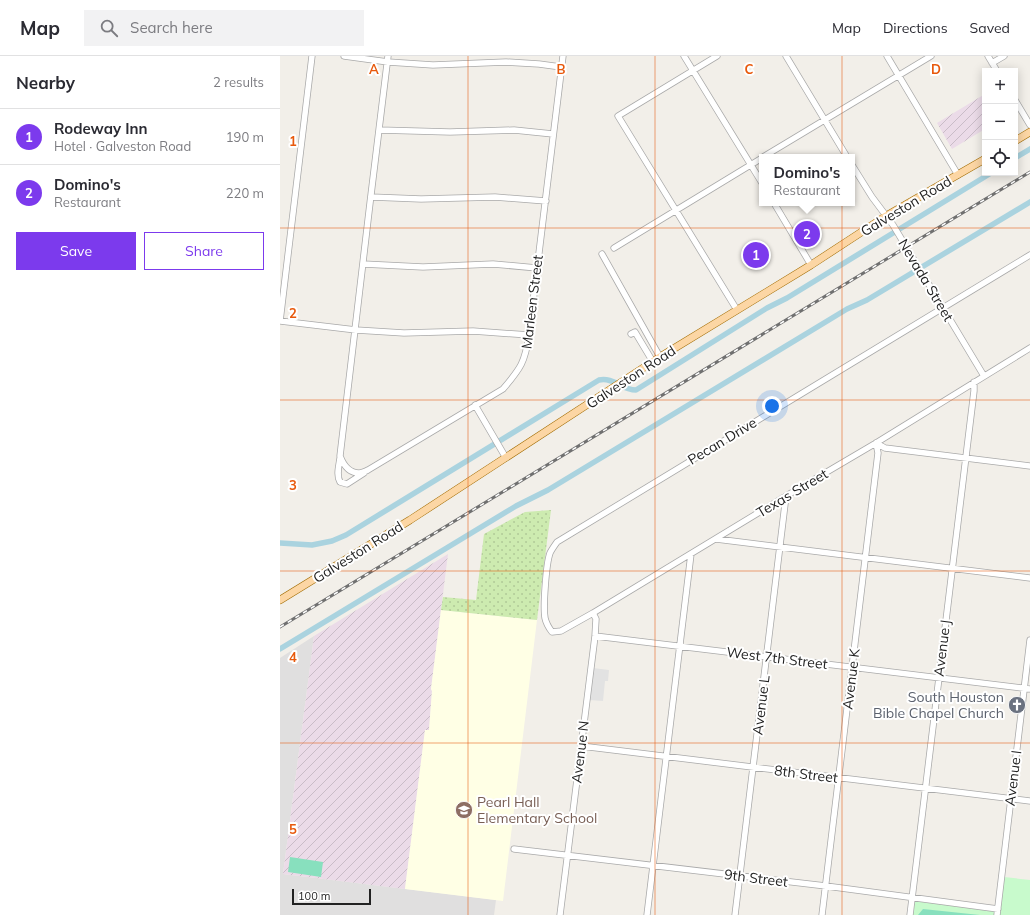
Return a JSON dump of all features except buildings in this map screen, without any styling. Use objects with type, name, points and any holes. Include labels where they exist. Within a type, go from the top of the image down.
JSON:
[{"type":"main road","points":[[1017,140],[1030,132]]},
{"type":"main road","name":"Galveston Road","points":[[280,600],[410,520],[660,357],[886,216],[982,161]]},
{"type":"street","points":[[312,56],[280,321],[356,330],[404,333],[473,331],[529,335]]},
{"type":"street","points":[[344,56],[434,64],[506,62],[561,67]]},
{"type":"street","name":"Marleen Street","points":[[340,456],[338,478],[340,482],[347,484],[475,405],[504,389],[518,371],[526,354],[529,335],[562,56]]},
{"type":"street","points":[[684,56],[759,178]]},
{"type":"street","points":[[717,56],[618,116],[737,310]]},
{"type":"street","points":[[786,56],[845,154]]},
{"type":"street","points":[[888,56],[958,175]]},
{"type":"street","points":[[768,154],[931,56]]},
{"type":"street","points":[[988,56],[995,68]]},
{"type":"street","points":[[992,63],[1004,56]]},
{"type":"street","points":[[368,470],[359,473],[350,470],[343,463],[340,456],[388,59]]},
{"type":"street","points":[[1017,104],[1030,125]]},
{"type":"street","points":[[379,130],[450,132],[514,130],[553,134]]},
{"type":"street","points":[[614,248],[759,160]]},
{"type":"street","name":"Nevada Street","points":[[855,170],[872,197],[893,225],[984,376]]},
{"type":"street","points":[[371,197],[421,199],[495,198],[546,201]]},
{"type":"street","points":[[776,206],[811,264]]},
{"type":"street","points":[[602,254],[660,357]]},
{"type":"street","name":"Pecan Drive","points":[[552,632],[545,619],[544,606],[546,576],[550,553],[557,542],[1030,255]]},
{"type":"street","points":[[363,264],[423,267],[493,264],[537,268]]},
{"type":"street","points":[[630,334],[635,332],[653,362]]},
{"type":"street","name":"Texas Street","points":[[552,632],[561,631],[593,613],[876,443],[974,382],[1028,351]]},
{"type":"street","name":"Avenue J","points":[[910,915],[974,382]]},
{"type":"street","points":[[475,405],[506,458]]},
{"type":"street","points":[[876,443],[885,448],[1030,466]]},
{"type":"street","name":"Avenue K","points":[[822,915],[866,558],[878,453],[876,443]]},
{"type":"street","name":"Avenue L","points":[[735,915],[786,496]]},
{"type":"street","points":[[716,539],[1030,578]]},
{"type":"street","points":[[647,915],[691,554]]},
{"type":"street","name":"Avenue N","points":[[560,915],[595,636],[596,619],[593,613]]},
{"type":"street","name":"West 7th Street","points":[[595,636],[1027,689]]},
{"type":"street","name":"Avenue I","points":[[997,912],[1027,689],[1030,640]]},
{"type":"street","name":"8th Street","points":[[581,746],[1030,801]]},
{"type":"street","name":"9th Street","points":[[514,849],[826,886],[997,912]]},
{"type":"shaded area","points":[[982,96],[982,131],[952,149],[937,123]]},
{"type":"shaded area","points":[[448,554],[431,689],[429,731],[425,730],[405,889],[283,874],[314,636]]},
{"type":"shaded area","name":"Pearl Hall Elementary School","points":[[441,610],[537,620],[503,901],[405,889],[425,730],[429,730],[431,689]]},
{"type":"shaded area","points":[[314,636],[283,874],[496,900],[494,915],[280,915],[280,658]]},
{"type":"shaded area","points":[[593,668],[609,670],[608,681],[605,681],[603,701],[589,700]]},
{"type":"green space","points":[[551,510],[537,620],[441,610],[443,597],[476,600],[484,534],[525,512]]},
{"type":"green space","points":[[290,857],[323,862],[321,877],[288,872]]},
{"type":"green space","points":[[1004,877],[1030,880],[1030,915],[912,915],[914,901],[1000,911]]},
{"type":"green space","points":[[923,909],[980,915],[918,915]]},
{"type":"waterway","points":[[1018,156],[1030,149]]},
{"type":"waterway","points":[[280,543],[312,545],[332,541],[346,535],[599,380],[609,380],[626,388],[636,390],[767,308],[787,298],[986,176]]},
{"type":"waterway","points":[[280,649],[516,506],[548,490],[847,309],[867,300],[1030,202]]},
{"type":"railway","points":[[280,627],[1030,172]]},
{"type":"place","name":"Domino's","points":[[807,234]]},
{"type":"place","name":"Rodeway Inn","points":[[756,255]]},
{"type":"place","name":"South Houston Bible Chapel Church","points":[[1017,705]]},
{"type":"place","name":"Pearl Hall Elementary School","points":[[464,810]]}]
